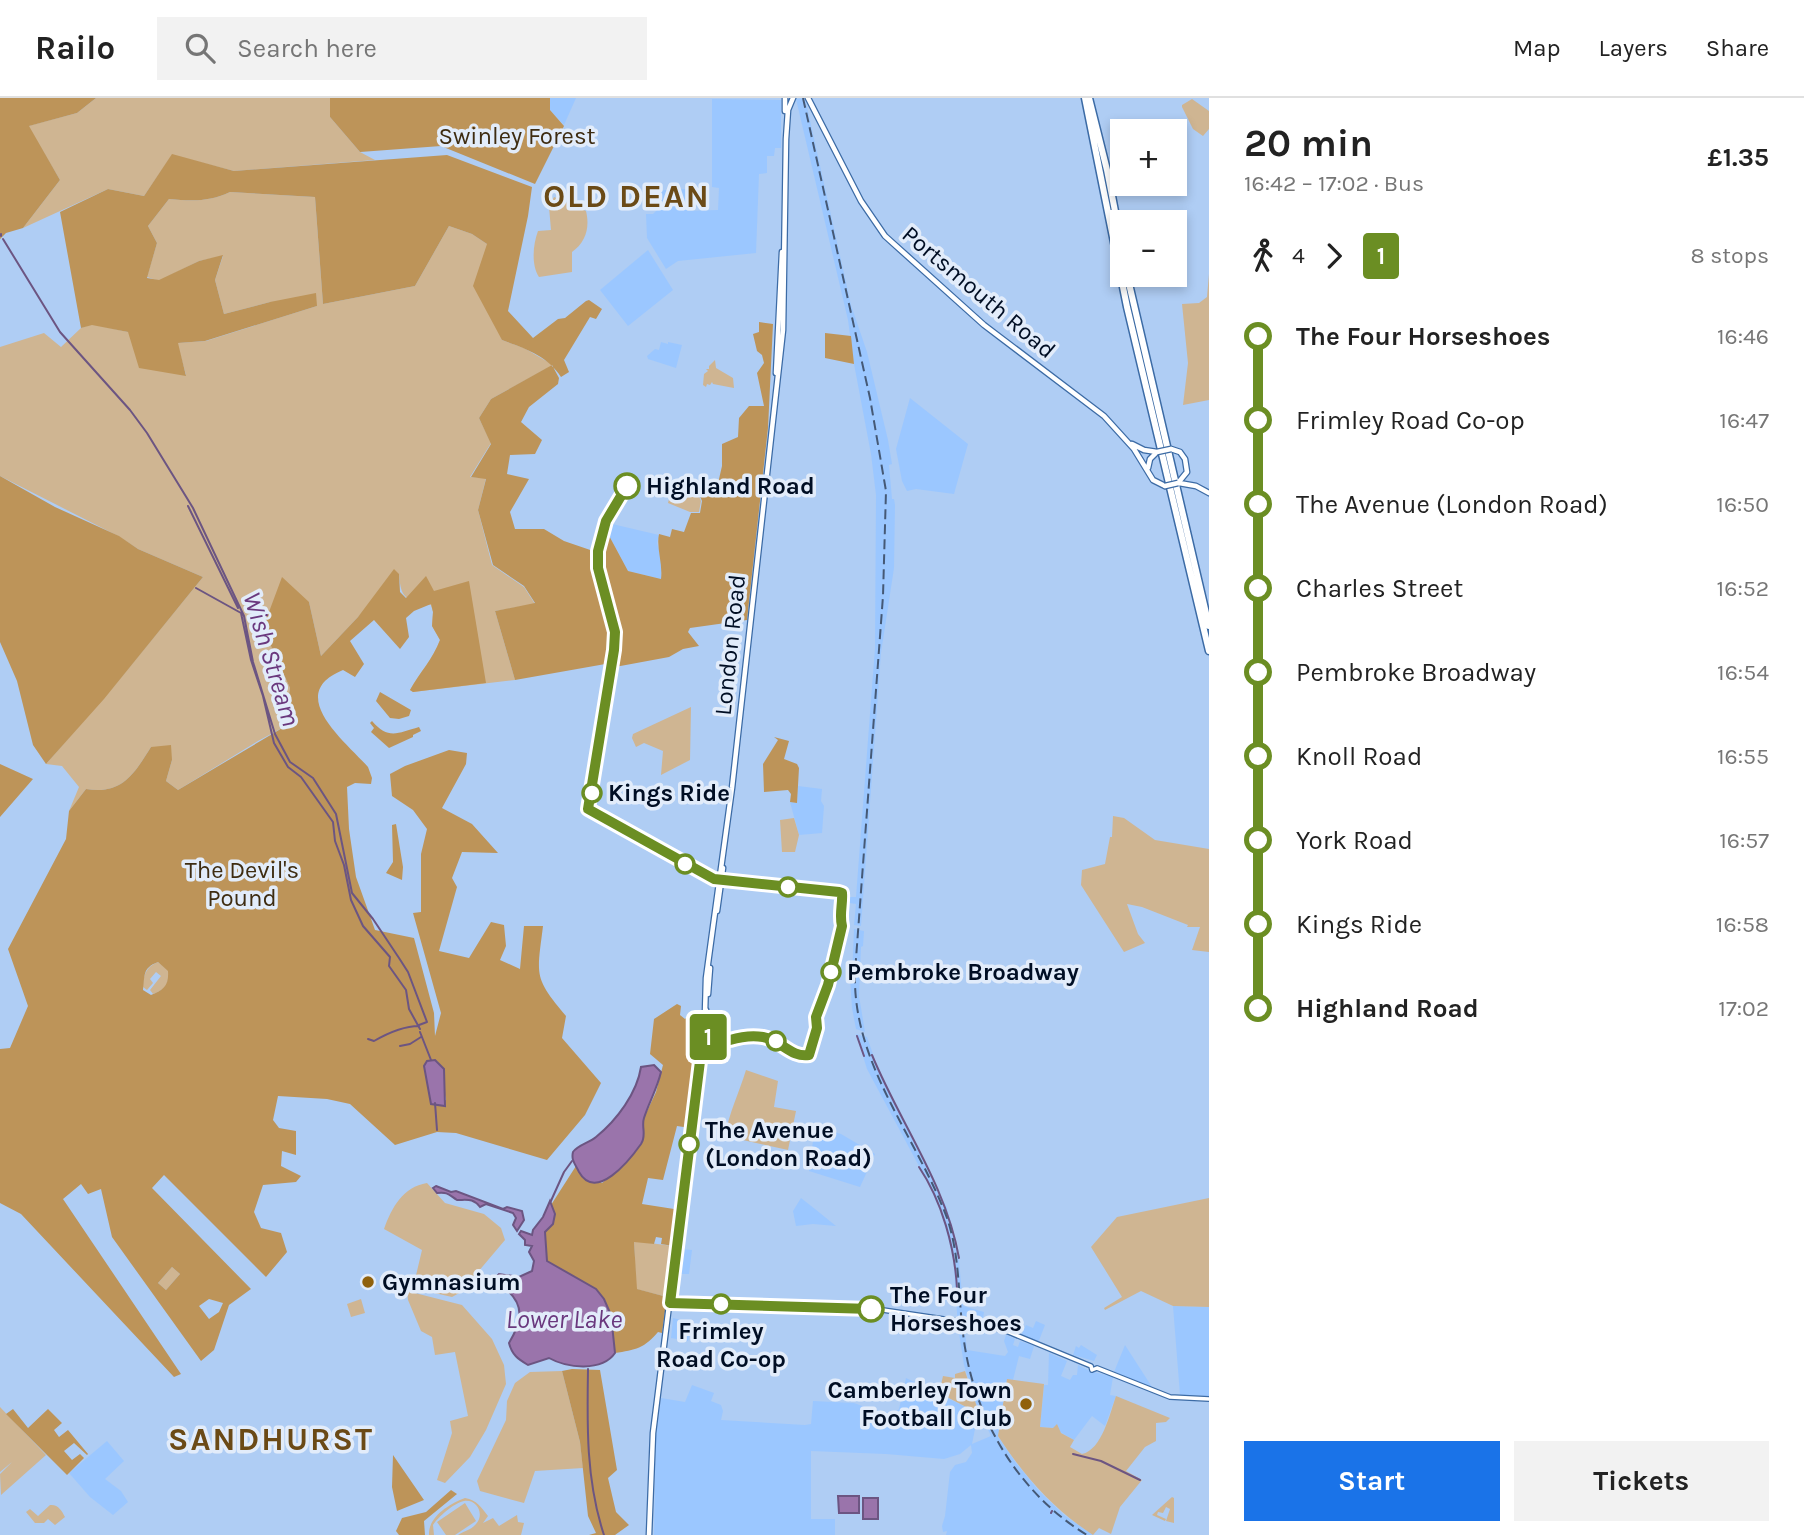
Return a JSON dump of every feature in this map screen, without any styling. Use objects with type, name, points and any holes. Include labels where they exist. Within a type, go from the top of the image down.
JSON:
[{"type":"highway","points":[[1087,98],[1115,210]]},
{"type":"highway","points":[[1087,98],[1127,307],[1209,651]]},
{"type":"highway","points":[[1130,287],[1209,626]]},
{"type":"main road","points":[[785,98],[785,191]]},
{"type":"main road","points":[[785,161],[788,110],[793,98]]},
{"type":"main road","name":"Portsmouth Road","points":[[808,98],[861,201],[885,236],[955,301],[1098,411],[1126,439],[1149,472]]},
{"type":"main road","name":"London Road","points":[[771,436],[785,191]]},
{"type":"main road","name":"London Road","points":[[651,1535],[652,1439],[705,1013],[706,978],[723,856],[784,314],[785,191]]},
{"type":"main road","points":[[784,314],[780,307],[785,282]]},
{"type":"main road","name":"Portsmouth Road","points":[[1126,439],[1141,449],[1156,452]]},
{"type":"main road","points":[[1196,486],[1187,472],[1184,457],[1178,451],[1171,449],[1156,452],[1149,461],[1149,472],[1153,480],[1165,486],[1178,483],[1196,486],[1209,494]]},
{"type":"main road","points":[[1178,483],[1187,472]]},
{"type":"main road","points":[[670,1303],[886,1310],[965,1322],[1006,1331],[1170,1397],[1209,1399]]},
{"type":"shaded area","points":[[96,98],[330,98],[330,117],[360,152],[375,160],[234,171],[172,155],[144,196],[108,189],[23,228],[60,180],[28,126],[77,113]]},
{"type":"shaded area","points":[[550,98],[576,98],[564,125],[550,110]]},
{"type":"shaded area","points":[[805,98],[851,305],[867,352],[888,440],[892,464],[889,465],[892,499],[895,505],[894,568],[881,653],[861,926],[854,925],[856,904],[843,902],[844,897],[856,897],[875,648],[876,495],[848,320],[796,99]]},
{"type":"shaded area","points":[[712,99],[781,100],[781,148],[775,148],[774,156],[767,156],[767,173],[759,174],[756,253],[678,261],[666,269],[647,238],[646,214],[653,214],[658,209],[646,208],[645,191],[687,189],[687,211],[718,210],[719,188],[712,187]]},
{"type":"shaded area","points":[[1192,99],[1209,111],[1209,129],[1203,136],[1193,129],[1182,107]]},
{"type":"shaded area","points":[[230,192],[315,197],[323,304],[415,286],[449,226],[472,234],[487,244],[502,340],[524,348],[553,365],[491,399],[479,418],[491,443],[470,477],[486,478],[478,510],[492,565],[524,587],[535,604],[495,611],[515,680],[413,692],[410,690],[440,640],[432,626],[431,605],[407,597],[401,590],[399,574],[321,656],[309,602],[264,628],[290,688],[284,727],[178,790],[166,781],[172,760],[151,747],[126,780],[109,789],[86,789],[69,811],[79,787],[62,766],[46,764],[203,577],[138,549],[118,536],[0,476],[0,347],[44,333],[61,347],[81,328],[92,324],[128,332],[186,375],[177,343],[206,341],[317,306],[270,302],[224,314],[215,280],[223,256],[199,261],[159,281],[147,277],[157,243],[148,226],[169,199],[200,200]]},
{"type":"shaded area","points":[[554,197],[586,211],[587,228],[581,244],[572,252],[572,272],[539,277],[534,261],[535,242],[538,231],[551,230],[549,207]]},
{"type":"shaded area","points":[[648,250],[673,290],[628,326],[600,290]]},
{"type":"shaded area","points":[[1209,274],[1209,400],[1183,405],[1188,363],[1182,304],[1199,303],[1207,297]]},
{"type":"shaded area","points":[[661,342],[682,345],[676,368],[648,359],[647,356],[655,349],[659,350]]},
{"type":"shaded area","points":[[715,360],[716,368],[733,378],[734,388],[712,382],[706,387],[703,385],[704,374],[708,371],[706,369],[709,369]]},
{"type":"shaded area","points":[[910,398],[968,444],[954,494],[916,489],[907,491],[902,481],[896,449]]},
{"type":"shaded area","points":[[674,481],[695,488],[701,501],[699,512],[690,512],[668,503]]},
{"type":"shaded area","points":[[608,523],[659,535],[657,543],[662,561],[661,579],[628,571],[606,530]]},
{"type":"shaded area","points":[[691,707],[690,760],[661,775],[663,751],[644,743],[636,747],[633,734]]},
{"type":"shaded area","points":[[798,786],[822,789],[822,833],[799,835],[790,802],[797,803]]},
{"type":"shaded area","points":[[1113,816],[1124,818],[1155,840],[1209,849],[1209,952],[1192,950],[1200,927],[1187,927],[1188,925],[1142,907],[1127,904],[1138,934],[1145,943],[1124,952],[1081,885],[1082,870],[1105,864],[1112,837]]},
{"type":"shaded area","points":[[794,818],[799,835],[795,852],[782,852],[780,820]]},
{"type":"shaded area","points":[[854,929],[864,931],[859,996],[865,1032],[856,1029],[852,1008],[850,978]]},
{"type":"shaded area","points":[[158,962],[169,971],[168,980],[161,991],[153,994],[150,990],[161,976],[156,972],[150,979],[153,983],[147,990],[143,987],[144,979],[148,969]]},
{"type":"shaded area","points":[[856,1034],[867,1037],[877,1066],[947,1208],[958,1249],[963,1306],[984,1312],[983,1318],[992,1321],[987,1325],[963,1316],[967,1350],[1005,1356],[1008,1352],[1004,1341],[1006,1335],[1015,1339],[1013,1345],[1018,1347],[1020,1341],[1034,1346],[1030,1359],[1019,1356],[1013,1380],[1007,1379],[998,1437],[1039,1491],[1064,1515],[1093,1535],[946,1535],[947,1531],[943,1532],[942,1526],[950,1472],[955,1465],[966,1462],[972,1453],[971,1445],[960,1454],[944,1459],[811,1451],[811,1519],[835,1519],[835,1535],[654,1535],[656,1437],[661,1398],[685,1402],[692,1385],[714,1393],[711,1401],[721,1405],[721,1420],[805,1425],[811,1424],[813,1401],[854,1403],[879,1412],[895,1413],[899,1409],[906,1378],[976,1412],[972,1444],[991,1436],[975,1401],[964,1365],[958,1327],[953,1256],[941,1213],[928,1183],[867,1069]]},
{"type":"shaded area","points":[[746,1070],[778,1081],[774,1107],[796,1111],[788,1150],[725,1136]]},
{"type":"shaded area","points":[[815,1126],[841,1134],[875,1154],[860,1187],[809,1171]]},
{"type":"shaded area","points":[[427,1183],[445,1203],[484,1214],[501,1228],[505,1240],[461,1292],[452,1297],[413,1288],[422,1250],[384,1229],[400,1199],[411,1189]]},
{"type":"shaded area","points":[[801,1198],[836,1226],[796,1226],[793,1211]]},
{"type":"shaded area","points":[[1209,1198],[1209,1307],[1173,1306],[1141,1291],[1105,1310],[1104,1308],[1122,1297],[1091,1247],[1117,1217]]},
{"type":"shaded area","points":[[634,1241],[673,1246],[667,1297],[636,1289]]},
{"type":"shaded area","points":[[679,1249],[692,1250],[689,1274],[676,1274]]},
{"type":"shaded area","points":[[172,1267],[180,1274],[166,1290],[158,1283]]},
{"type":"shaded area","points":[[407,1291],[462,1305],[492,1339],[504,1365],[506,1384],[486,1430],[470,1457],[445,1483],[437,1480],[452,1433],[450,1421],[468,1416],[455,1352],[435,1355],[432,1337],[421,1331]]},
{"type":"shaded area","points":[[361,1299],[365,1313],[351,1317],[347,1304]]},
{"type":"shaded area","points":[[1173,1306],[1209,1307],[1209,1396],[1180,1395]]},
{"type":"shaded area","points":[[673,1318],[693,1323],[688,1341],[671,1338]]},
{"type":"shaded area","points":[[1036,1321],[1045,1325],[1038,1343],[1021,1336],[1026,1325],[1033,1328]]},
{"type":"shaded area","points":[[1081,1345],[1097,1355],[1094,1361],[1073,1355],[1076,1346],[1079,1348]]},
{"type":"shaded area","points":[[1125,1345],[1152,1387],[1114,1372]]},
{"type":"shaded area","points":[[1049,1353],[1067,1361],[1061,1376],[1070,1380],[1073,1375],[1077,1375],[1078,1365],[1113,1377],[1110,1395],[1116,1396],[1105,1426],[1092,1416],[1074,1440],[1053,1428],[1040,1427],[1044,1385],[1048,1385]]},
{"type":"shaded area","points":[[562,1371],[580,1442],[583,1468],[535,1471],[524,1503],[480,1491],[477,1481],[506,1420],[507,1401],[515,1383],[530,1372]]},
{"type":"shaded area","points":[[965,1371],[977,1407],[976,1412],[939,1393],[943,1376],[955,1378],[955,1374]]},
{"type":"shaded area","points":[[1007,1379],[1044,1384],[1040,1427],[1053,1428],[1057,1424],[1061,1433],[1074,1440],[1070,1447],[1082,1454],[1095,1446],[1100,1438],[1116,1396],[1170,1418],[1166,1422],[1156,1423],[1156,1441],[1145,1447],[1126,1471],[1142,1480],[1120,1507],[1111,1534],[1099,1528],[1093,1535],[1052,1503],[1018,1465],[998,1436]]},
{"type":"shaded area","points":[[0,1407],[46,1455],[1,1495],[0,1474],[12,1462],[0,1472]]},
{"type":"shaded area","points":[[107,1441],[124,1461],[105,1479],[121,1491],[128,1502],[113,1515],[90,1497],[69,1473]]},
{"type":"shaded area","points":[[1172,1497],[1174,1523],[1166,1521],[1170,1509],[1166,1507],[1163,1513],[1158,1512],[1157,1515],[1166,1519],[1165,1521],[1152,1515]]},
{"type":"shaded area","points":[[465,1498],[476,1502],[488,1516],[483,1523],[493,1518],[499,1526],[517,1515],[518,1522],[524,1523],[521,1535],[458,1535],[474,1526],[480,1516],[473,1502],[464,1501],[442,1514],[433,1525],[434,1535],[429,1535],[436,1517],[452,1504]]},
{"type":"shaded area","points":[[465,1503],[476,1521],[455,1535],[446,1535],[437,1522]]},
{"type":"shaded area","points":[[50,1505],[61,1510],[65,1517],[55,1525],[48,1519],[44,1523],[35,1523],[26,1512],[30,1509],[38,1516]]},
{"type":"green space","points":[[0,98],[96,98],[77,113],[29,126],[60,180],[23,228],[6,233],[0,239]]},
{"type":"green space","name":"Swinley Forest","points":[[330,98],[550,98],[550,110],[564,126],[535,184],[441,146],[360,152],[330,117]]},
{"type":"green space","points":[[172,154],[234,171],[447,155],[532,187],[508,311],[533,338],[586,301],[589,300],[602,309],[596,319],[590,317],[564,360],[569,372],[561,377],[542,358],[502,340],[473,286],[487,244],[472,234],[449,226],[415,286],[323,304],[315,197],[230,192],[200,200],[169,199],[148,226],[157,243],[147,278],[159,280],[199,261],[223,255],[215,280],[224,314],[316,293],[317,306],[205,341],[178,343],[186,376],[139,368],[128,332],[92,325],[81,328],[60,212],[108,189],[144,196]]},
{"type":"green space","points":[[759,322],[773,324],[768,428],[747,620],[690,628],[688,632],[699,646],[683,649],[669,657],[615,667],[611,663],[515,680],[495,611],[535,603],[524,586],[493,565],[478,510],[486,479],[471,477],[491,444],[479,418],[491,399],[552,365],[559,378],[558,384],[529,407],[521,422],[542,440],[535,454],[510,455],[507,474],[529,479],[510,512],[515,529],[544,529],[564,541],[599,553],[606,530],[628,571],[661,579],[659,534],[670,537],[672,529],[684,532],[691,513],[700,513],[702,501],[696,487],[716,492],[722,466],[722,444],[738,437],[739,418],[749,406],[764,406],[757,373],[764,363],[762,355],[757,351],[753,334],[759,332]]},
{"type":"green space","points":[[825,333],[851,336],[854,364],[825,358]]},
{"type":"green space","points":[[0,476],[55,507],[119,536],[138,549],[203,577],[104,699],[46,764],[33,745],[17,681],[0,642]]},
{"type":"green space","name":"The Devil's Pound","points":[[394,569],[399,574],[400,592],[406,598],[426,576],[434,591],[469,581],[486,683],[413,692],[410,690],[440,640],[432,626],[431,604],[414,611],[406,618],[409,637],[400,649],[374,620],[350,641],[364,664],[355,677],[343,670],[326,680],[319,692],[319,704],[325,718],[368,767],[372,778],[371,784],[355,783],[347,787],[349,829],[356,877],[375,930],[414,938],[434,1013],[435,1036],[441,1013],[413,913],[421,912],[421,854],[427,829],[413,810],[392,796],[390,774],[449,750],[467,753],[466,764],[442,808],[472,824],[498,853],[462,852],[452,878],[457,887],[439,951],[469,958],[491,922],[504,925],[506,946],[500,960],[520,969],[524,926],[543,926],[539,956],[540,975],[548,993],[566,1016],[562,1038],[601,1083],[585,1115],[547,1160],[456,1133],[437,1132],[395,1145],[350,1104],[327,1099],[278,1096],[273,1120],[279,1128],[296,1131],[296,1155],[282,1151],[281,1166],[301,1176],[296,1182],[263,1185],[254,1212],[261,1228],[281,1233],[287,1252],[266,1277],[164,1175],[152,1188],[251,1289],[229,1305],[214,1350],[201,1361],[112,1237],[101,1189],[88,1194],[81,1184],[63,1199],[181,1374],[174,1377],[21,1214],[0,1203],[0,1049],[10,1048],[28,1006],[8,949],[66,839],[69,811],[86,789],[109,789],[118,785],[139,766],[151,747],[171,745],[172,760],[166,781],[178,790],[284,727],[290,688],[263,628],[282,577],[309,602],[321,656],[358,617]],"holes":[[[158,962],[168,971],[165,986],[151,995],[143,990],[145,973]],[[437,1061],[444,1069],[446,1100],[431,1104]],[[172,1267],[180,1274],[166,1290],[158,1283]],[[209,1299],[223,1303],[219,1312],[209,1319],[199,1306]]]},
{"type":"green space","points":[[380,692],[411,710],[409,716],[390,718],[376,701]]},
{"type":"green space","points":[[372,721],[388,733],[419,727],[421,731],[389,748],[371,732],[374,728],[370,723]]},
{"type":"green space","points":[[774,737],[789,741],[784,759],[797,764],[799,768],[797,803],[790,802],[791,794],[788,790],[764,792],[763,764],[778,740]]},
{"type":"green space","points":[[0,764],[33,779],[0,817]]},
{"type":"green space","points":[[396,824],[403,867],[402,880],[386,873],[393,862],[392,825]]},
{"type":"green space","points":[[677,1004],[681,1006],[680,1015],[685,1019],[694,1012],[701,1025],[690,1128],[677,1126],[663,1180],[648,1178],[642,1204],[674,1209],[676,1203],[680,1204],[673,1246],[661,1244],[662,1238],[656,1237],[654,1244],[634,1242],[637,1289],[667,1297],[662,1333],[658,1332],[649,1342],[639,1347],[615,1353],[611,1315],[596,1289],[547,1261],[545,1232],[554,1217],[551,1205],[576,1166],[602,1183],[621,1167],[641,1144],[642,1122],[656,1092],[663,1065],[650,1054],[654,1019]]},
{"type":"green space","points":[[600,1370],[617,1470],[608,1478],[616,1512],[629,1525],[615,1535],[589,1535],[596,1533],[588,1516],[580,1442],[562,1371]]},
{"type":"green space","points":[[13,1409],[28,1428],[48,1409],[62,1423],[54,1430],[59,1437],[68,1430],[88,1454],[74,1443],[64,1451],[72,1460],[80,1454],[84,1458],[67,1475],[6,1414]]},
{"type":"green space","points":[[393,1455],[424,1500],[397,1511],[392,1487]]},
{"type":"green space","points":[[451,1490],[457,1494],[424,1521],[425,1535],[399,1535],[396,1531],[402,1518],[426,1512]]},
{"type":"water","points":[[435,1060],[444,1069],[445,1106],[431,1104],[424,1066],[427,1061]]},
{"type":"water","points":[[654,1065],[661,1072],[644,1118],[644,1137],[641,1144],[612,1176],[594,1183],[586,1180],[574,1162],[573,1152],[611,1123],[631,1096],[641,1067]]},
{"type":"water","points":[[436,1186],[503,1209],[507,1207],[522,1211],[524,1220],[517,1231],[513,1225],[516,1218],[513,1213],[486,1204],[480,1207],[473,1201],[457,1200],[448,1194],[437,1193],[433,1188]]},
{"type":"water","name":"Lower Lake","points":[[550,1201],[555,1214],[553,1224],[545,1232],[547,1261],[596,1289],[611,1315],[615,1353],[609,1359],[593,1366],[574,1366],[549,1358],[528,1365],[516,1356],[510,1347],[509,1343],[519,1322],[519,1308],[512,1295],[499,1284],[496,1277],[499,1274],[519,1277],[532,1271],[534,1261],[529,1252],[532,1246],[525,1245],[525,1240],[519,1234],[521,1231],[532,1235]]},
{"type":"water","points":[[838,1496],[859,1496],[859,1513],[839,1513]]},
{"type":"water","points":[[863,1498],[878,1498],[878,1519],[863,1519]]},
{"type":"waterway","name":"Wish Stream","points":[[3,239],[60,332],[130,410],[193,508],[244,616],[253,662],[275,734],[290,762],[313,778],[336,814],[352,893],[408,972],[427,1022],[419,1025]]},
{"type":"waterway","name":"Wish Stream","points":[[188,506],[238,608]]},
{"type":"waterway","points":[[196,588],[241,613],[274,743],[288,767],[301,777],[333,822],[335,841],[344,865],[351,900],[363,926],[390,957],[389,966],[406,990],[409,1009],[420,1029]]},
{"type":"waterway","points":[[368,1039],[374,1041],[396,1031],[419,1026]]},
{"type":"waterway","name":"Wish Stream","points":[[420,1032],[431,1060]]},
{"type":"waterway","points":[[857,1036],[864,1056]]},
{"type":"waterway","points":[[400,1046],[410,1044],[421,1037]]},
{"type":"waterway","points":[[872,1055],[933,1179],[953,1231],[959,1258]]},
{"type":"waterway","name":"Wish Stream","points":[[435,1103],[437,1130]]},
{"type":"waterway","points":[[550,1203],[572,1161]]},
{"type":"waterway","points":[[919,1167],[946,1225],[957,1289]]},
{"type":"waterway","name":"Wish Stream","points":[[588,1369],[591,1474],[604,1535]]},
{"type":"waterway","points":[[1073,1454],[1101,1461],[1140,1480]]},
{"type":"railway","points":[[803,98],[870,398],[886,491],[883,596],[855,972],[857,1006],[864,1038],[875,1068],[947,1218],[956,1261],[968,1363],[987,1421],[1019,1474],[1039,1497],[1087,1535]]},
{"type":"bus line","name":"1","points":[[627,486],[606,521],[598,551],[598,568],[615,632],[610,689],[588,809],[714,879],[842,893],[842,926],[828,985],[816,1017],[817,1028],[809,1055],[792,1053],[778,1042],[763,1037],[724,1040],[703,1037],[670,1303],[871,1309]]},
{"type":"place","name":"Highland Road","points":[[627,486]]},
{"type":"place","name":"Kings Ride","points":[[592,793]]},
{"type":"place","name":"Pembroke Broadway","points":[[831,972]]},
{"type":"place","name":"The Avenue (London Road)","points":[[689,1144]]},
{"type":"place","name":"Gymnasium","points":[[368,1282]]},
{"type":"place","name":"Frimley Road Co-op","points":[[721,1304]]},
{"type":"place","name":"The Four Horseshoes","points":[[871,1309]]},
{"type":"place","name":"Camberley Town Football Club","points":[[1026,1404]]},
{"type":"district","name":"OLD DEAN","points":[[627,196]]},
{"type":"district","name":"SANDHURST","points":[[271,1439]]}]
